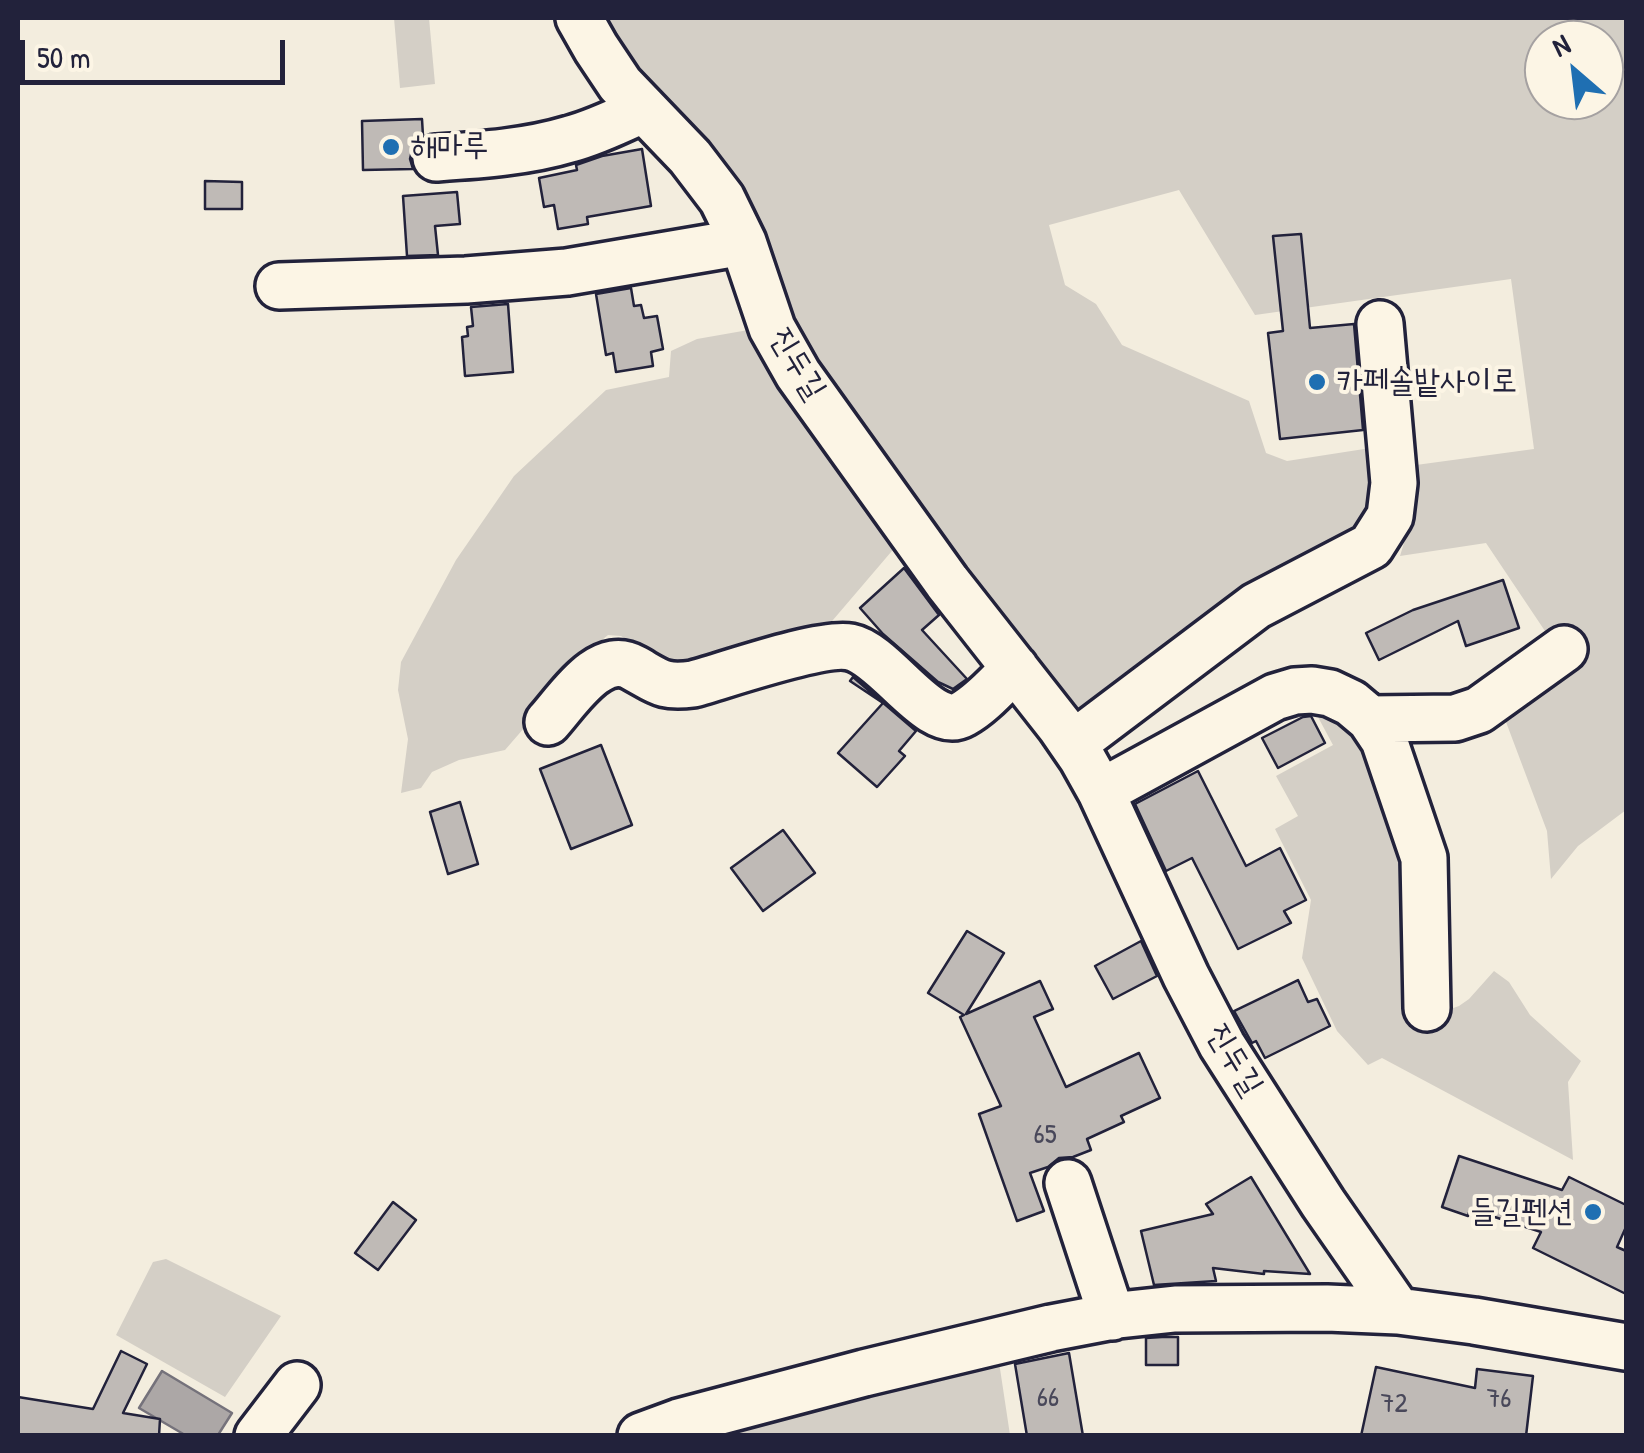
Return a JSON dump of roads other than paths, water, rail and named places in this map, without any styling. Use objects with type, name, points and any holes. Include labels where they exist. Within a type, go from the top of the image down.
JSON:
[{"type":"street","name":"진두길","points":[[579,18],[620,84],[690,157],[722,199],[743,242],[772,328],[798,374],[947,582],[1072,744],[1100,792],[1222,1045],[1398,1311]]},
{"type":"street","points":[[436,158],[525,150],[570,139],[644,109]]},
{"type":"street","points":[[279,286],[466,280],[567,272],[743,242]]},
{"type":"street","points":[[1072,744],[1256,606],[1371,546],[1390,516],[1394,482],[1380,324]]},
{"type":"street","points":[[548,722],[592,674],[618,662],[658,683],[673,686],[812,651],[852,647],[885,668],[936,714],[947,719],[976,705],[1015,668]]},
{"type":"street","points":[[1370,719],[1455,718],[1479,710],[1564,649]]},
{"type":"street","points":[[1100,792],[1275,697],[1312,690],[1351,704],[1370,719],[1384,740],[1424,858],[1427,1008]]},
{"type":"street","points":[[1068,1183],[1112,1316]]},
{"type":"street","points":[[641,1436],[679,1422],[864,1373],[1051,1328],[1176,1309],[1398,1311],[1626,1347]]},
{"type":"street","points":[[258,1436],[297,1385]]},
{"type":"place","name":"해마루","points":[[391,147]]},
{"type":"place","name":"카페솔밭사이로","points":[[1317,382]]},
{"type":"place","name":"들길펜션","points":[[1593,1212]]}]
